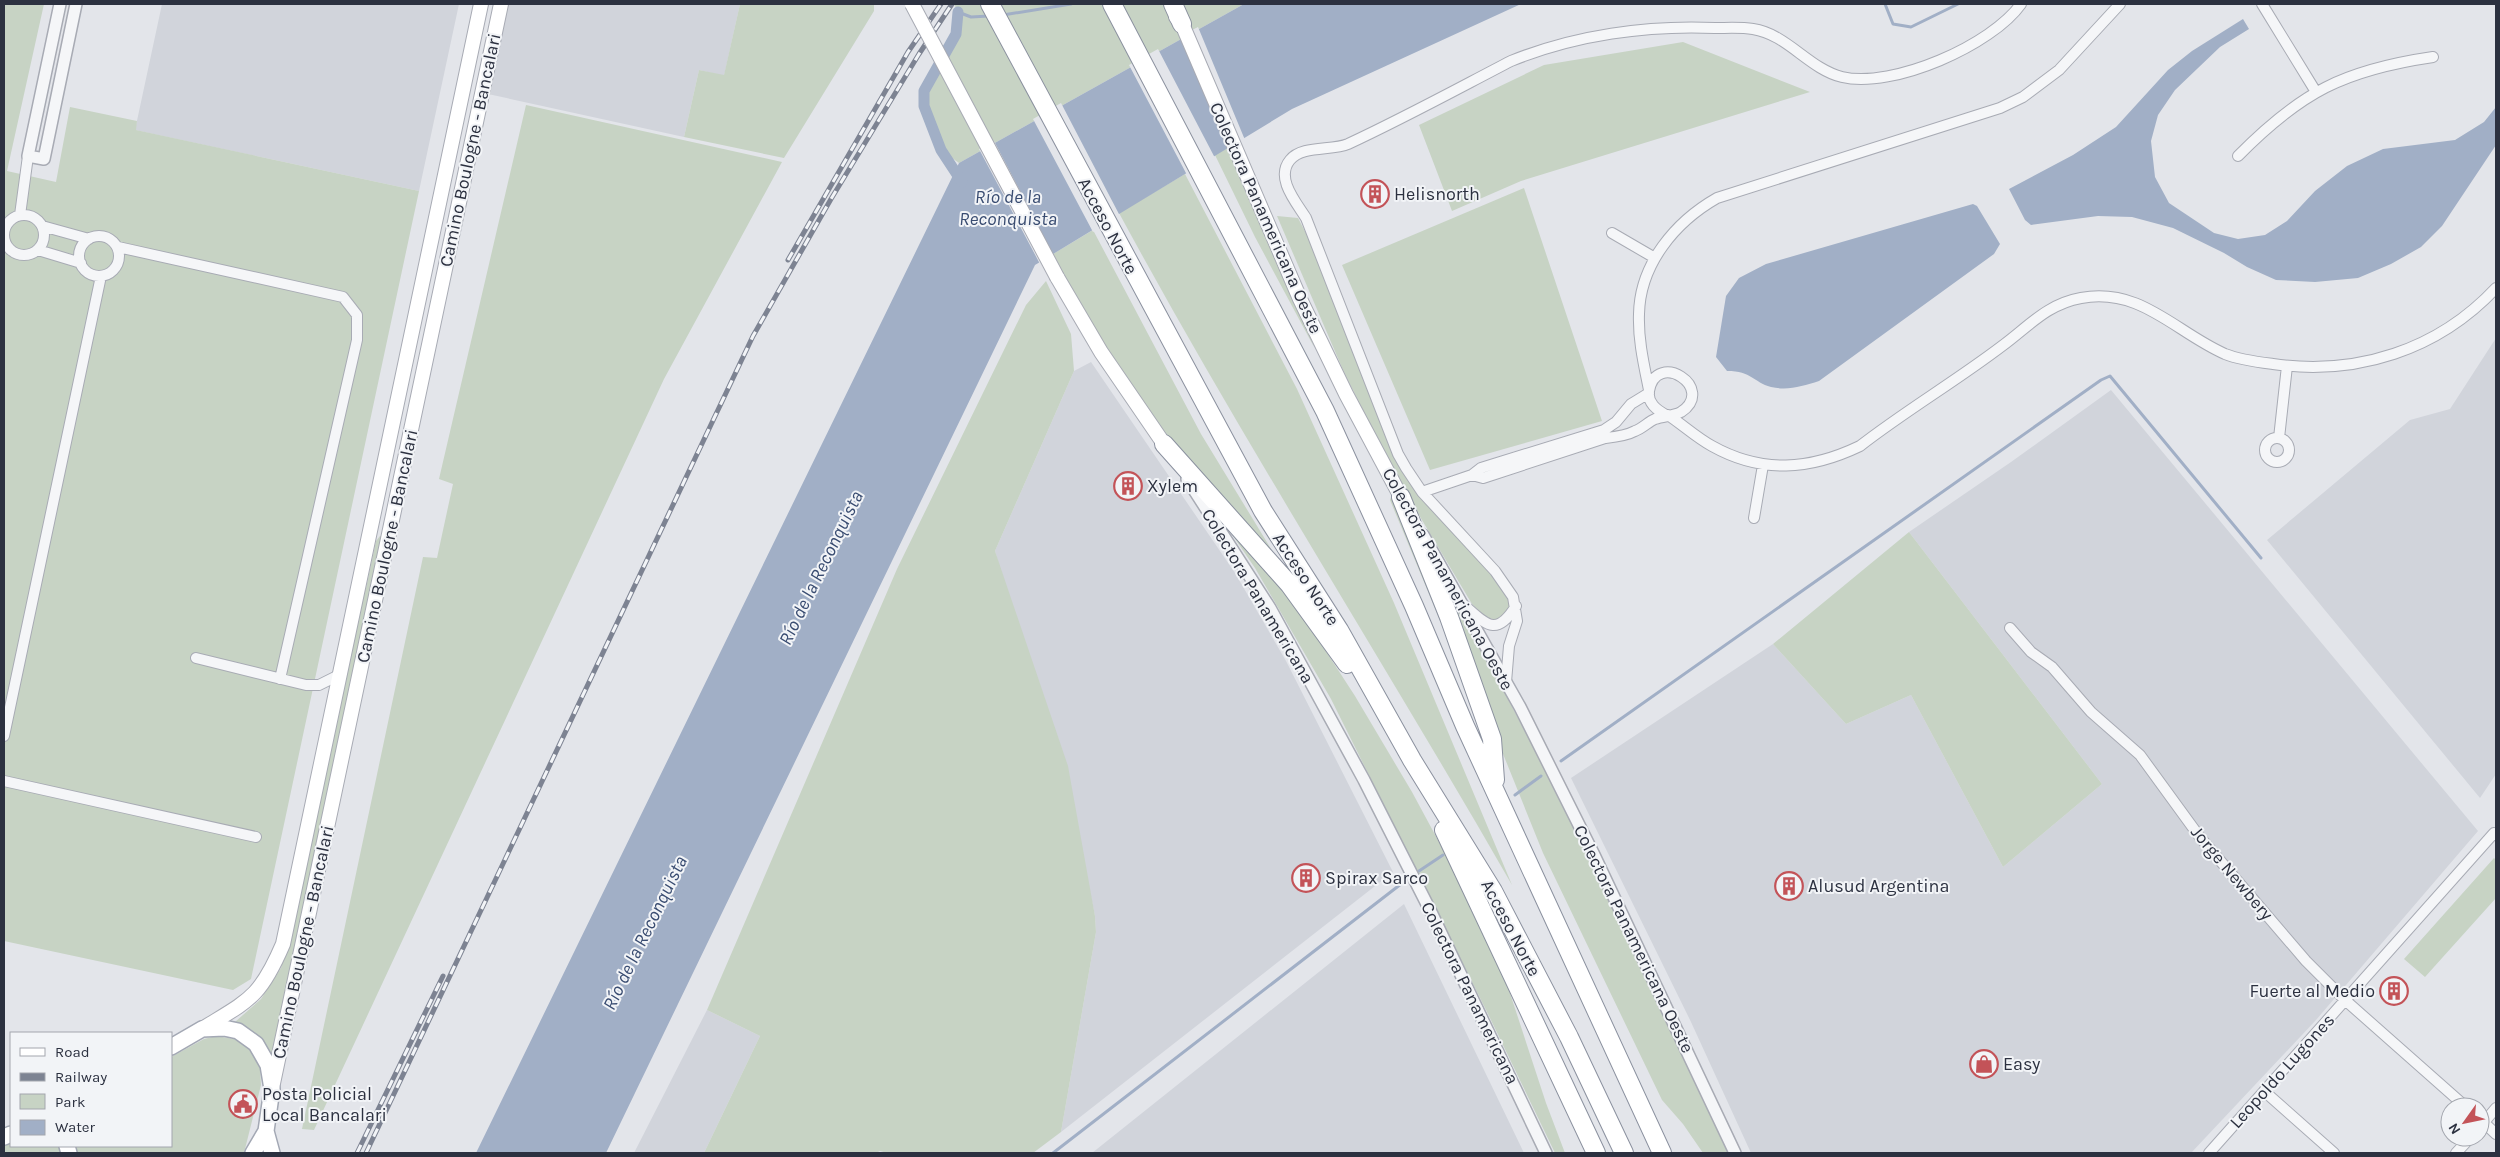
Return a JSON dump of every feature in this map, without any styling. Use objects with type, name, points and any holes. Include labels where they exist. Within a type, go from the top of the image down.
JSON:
[{"type":"highway","name":"Acceso Norte","points":[[990,4],[1132,271],[1263,511],[1339,630],[1412,760],[1493,891],[1569,1036],[1624,1153]]},
{"type":"highway","points":[[1112,4],[1325,410],[1662,1153]]},
{"type":"highway","points":[[1173,4],[1182,24]]},
{"type":"highway","points":[[1164,444],[1289,584],[1412,760],[1596,1153]]},
{"type":"highway","points":[[1401,497],[1449,617],[1492,739],[1496,789]]},
{"type":"highway","points":[[1620,1064],[1674,1153]]},
{"type":"main road","name":"Camino Boulogne - Bancalari","points":[[202,1030],[250,1000],[261,989],[282,944],[481,4]]},
{"type":"main road","name":"Camino Boulogne - Bancalari","points":[[272,1089],[501,4]]},
{"type":"main road","name":"Colectora Panamericana","points":[[912,4],[1057,277],[1101,352],[1164,444]]},
{"type":"main road","name":"Colectora Panamericana Oeste","points":[[1167,4],[1182,24],[1329,361],[1401,497]]},
{"type":"main road","points":[[172,1046],[202,1030],[224,1028],[238,1031],[256,1044],[268,1065],[272,1089],[263,1153]]},
{"type":"main road","points":[[253,1153],[266,1131]]},
{"type":"main road","points":[[266,1131],[272,1153]]},
{"type":"street","points":[[20,215],[28,156],[60,4]]},
{"type":"street","points":[[28,156],[44,159],[76,4]]},
{"type":"street","points":[[1506,682],[1509,646],[1517,621],[1516,606],[1502,580],[1422,492],[1398,454],[1313,236],[1286,182],[1285,170],[1294,156],[1348,144],[1511,61],[1537,50],[1565,44],[1659,27],[1754,29],[1783,41],[1818,65],[1842,77],[1866,78],[1906,71],[1954,55],[1996,30],[2009,20],[2022,4]]},
{"type":"street","points":[[2120,4],[2059,70],[2023,97],[2000,108],[1959,122],[1716,198],[1677,227],[1655,258],[1643,290],[1639,313],[1643,357],[1651,403],[1657,410],[1712,446],[1763,465],[1786,467],[1810,464],[1834,459],[1860,446],[2003,346],[2033,319],[2058,304],[2083,297],[2120,298],[2138,303],[2226,354],[2248,360],[2287,366],[2342,367],[2399,353],[2457,322],[2482,303],[2496,288]]},
{"type":"street","points":[[2262,4],[2316,92]]},
{"type":"street","points":[[2238,156],[2275,120],[2316,92],[2366,69],[2433,57]]},
{"type":"street","points":[[42,226],[44,238],[38,250],[32,253],[20,254],[9,248],[4,242],[5,228],[13,218],[20,215],[33,217],[42,226],[88,239]]},
{"type":"street","points":[[1612,233],[1655,258]]},
{"type":"street","points":[[80,263],[80,249],[88,239],[95,236],[108,237],[118,247],[343,297],[356,315],[358,325],[357,340],[280,679]]},
{"type":"street","points":[[38,250],[80,263],[89,273],[101,276],[113,271],[117,266],[119,259],[118,247]]},
{"type":"street","points":[[4,736],[101,276]]},
{"type":"street","points":[[1643,357],[1656,370],[1664,373]]},
{"type":"street","points":[[2278,438],[2287,366]]},
{"type":"street","points":[[1422,492],[1472,476],[1480,468],[1604,430],[1616,422],[1631,404],[1649,392],[1654,379],[1664,373],[1672,372],[1685,378],[1691,391],[1686,420],[1691,431]]},
{"type":"street","points":[[1472,476],[1483,478],[1605,438],[1622,436],[1667,415],[1680,413],[1688,405]]},
{"type":"street","points":[[1616,422],[1622,436]]},
{"type":"street","name":"Colectora Panamericana","points":[[1164,444],[1289,640],[1431,912],[1546,1153]]},
{"type":"street","points":[[1754,518],[1763,465]]},
{"type":"street","name":"Colectora Panamericana Oeste","points":[[1401,497],[1506,682],[1598,863],[1735,1153]]},
{"type":"street","points":[[1463,604],[1484,622],[1495,626],[1506,621],[1516,606]]},
{"type":"street","name":"Jorge Newbery","points":[[2010,628],[2031,652],[2052,667],[2091,712],[2140,755],[2199,836],[2306,961],[2345,1000],[2455,1097]]},
{"type":"street","points":[[196,658],[306,685],[319,685],[339,675]]},
{"type":"street","points":[[4,781],[256,837]]},
{"type":"street","name":"Leopoldo Lugones","points":[[2209,1153],[2495,834]]},
{"type":"street","points":[[2264,1091],[2334,1153]]},
{"type":"shaded area","points":[[162,4],[459,4],[419,191],[135,130]]},
{"type":"shaded area","points":[[507,4],[740,4],[724,76],[699,70],[684,137],[488,94]]},
{"type":"shaded area","points":[[2496,338],[2496,774],[2480,798],[2267,540],[2410,420],[2450,409]]},
{"type":"shaded area","points":[[1091,362],[1235,573],[1286,661],[1393,872],[1061,1132],[1096,932],[1095,916],[1086,872],[995,551],[1074,371]]},
{"type":"shaded area","points":[[2111,390],[2478,831],[2316,1020],[2191,1153],[1751,1153],[1691,1022],[1571,778],[1773,644],[1846,724],[1911,695],[2003,867],[2102,784],[1909,532]]},
{"type":"shaded area","points":[[1404,904],[1524,1153],[1092,1153]]},
{"type":"shaded area","points":[[707,1010],[760,1036],[704,1153],[634,1153]]},
{"type":"green space","points":[[4,4],[44,4],[7,171],[56,182],[70,107],[137,121],[136,130],[419,191],[251,979],[233,990],[4,941]]},
{"type":"green space","points":[[740,4],[874,4],[874,11],[784,158],[684,137],[699,70],[724,75]]},
{"type":"green space","points":[[954,4],[1244,4],[959,163],[944,150],[939,142],[924,103],[924,95],[929,80],[954,38],[958,15]]},
{"type":"green space","points":[[1683,42],[1810,92],[1521,181],[1452,211],[1419,125],[1544,65]]},
{"type":"green space","points":[[526,105],[782,162],[664,379],[314,1130],[302,1129],[423,557],[437,558],[453,484],[439,479]]},
{"type":"green space","points":[[1233,144],[1314,347],[1255,237],[1215,155]]},
{"type":"green space","points":[[1185,174],[1297,389],[1394,603],[1512,885],[1264,467],[1119,213]]},
{"type":"green space","points":[[1524,188],[1602,421],[1430,470],[1342,265]]},
{"type":"green space","points":[[1277,216],[1298,218],[1310,241],[1398,464],[1425,499],[1485,566],[1512,602],[1507,614],[1497,620],[1485,617],[1472,604],[1394,473],[1343,370]]},
{"type":"green space","points":[[1093,230],[1201,434],[1290,580],[1164,433],[1088,319],[1053,254]]},
{"type":"green space","points":[[1046,281],[1071,334],[1074,371],[995,551],[1068,766],[1095,916],[1096,932],[1061,1132],[1033,1153],[887,1153],[880,1151],[876,1153],[704,1153],[760,1036],[707,1010],[897,569],[1026,305]]},
{"type":"green space","points":[[1392,494],[1448,627],[1446,635],[1390,500]]},
{"type":"green space","points":[[1205,495],[1279,579],[1355,696],[1412,792],[1480,918],[1506,981],[1546,1103],[1565,1153],[1555,1153],[1331,699],[1255,568]]},
{"type":"green space","points":[[1909,532],[2102,784],[2003,867],[1911,695],[1846,724],[1773,644]]},
{"type":"green space","points":[[382,536],[272,1056],[261,1040],[235,1022],[261,999],[281,968],[296,915],[361,598],[366,588],[376,541]]},
{"type":"green space","points":[[1438,571],[1553,786],[1728,1153],[1703,1153],[1683,1124],[1662,1100],[1543,853],[1495,734]]},
{"type":"green space","points":[[2494,858],[2496,860],[2496,898],[2425,977],[2404,959]]},
{"type":"green space","points":[[216,1036],[240,1040],[255,1054],[260,1067],[261,1085],[244,1153],[77,1153],[74,1147],[172,1147],[172,1056],[204,1039]]},
{"type":"green space","points":[[10,1143],[10,1147],[59,1147],[61,1153],[4,1153],[4,1145]]},
{"type":"water","name":"Río de la Reconquista","points":[[1244,4],[1521,4],[1292,109],[1035,265],[606,1153],[476,1153],[959,163]]},
{"type":"water","points":[[2243,19],[2249,29],[2220,47],[2175,90],[2158,115],[2151,141],[2155,177],[2169,203],[2214,233],[2238,239],[2265,235],[2287,221],[2315,191],[2347,166],[2383,149],[2455,140],[2484,122],[2496,107],[2496,145],[2442,226],[2421,247],[2391,264],[2358,278],[2315,282],[2276,280],[2173,228],[2132,217],[2098,216],[2031,225],[2025,220],[2009,189],[2073,155],[2116,127],[2168,70],[2192,51]]},
{"type":"water","points":[[1973,204],[1977,206],[2000,244],[1994,254],[1819,381],[1789,388],[1771,387],[1742,373],[1727,371],[1716,357],[1726,296],[1739,278],[1766,264]]},
{"type":"pier","points":[[1198,27],[1245,140],[1234,147],[1184,34]]},
{"type":"pier","points":[[1158,49],[1215,158],[1187,175],[1129,65]]},
{"type":"pier","points":[[1061,103],[1120,216],[1093,232],[1033,119]]},
{"type":"pier","points":[[994,141],[1054,256],[1040,264],[979,149]]},
{"type":"waterway","points":[[1003,15],[1071,4]]},
{"type":"waterway","points":[[1885,4],[1893,24],[1911,27],[1958,4]]},
{"type":"waterway","points":[[958,12],[971,17],[989,16]]},
{"type":"waterway","points":[[958,12],[956,34],[924,91],[924,106],[941,150],[962,182]]},
{"type":"waterway","points":[[1561,761],[2101,380],[2110,376],[2261,558]]},
{"type":"waterway","points":[[1515,795],[1541,776]]},
{"type":"waterway","points":[[1419,871],[1443,855]]},
{"type":"waterway","points":[[1053,1153],[1401,884]]},
{"type":"railway","points":[[788,260],[908,52],[941,4]]},
{"type":"railway","points":[[366,1153],[753,336],[831,199],[919,54],[952,4]]},
{"type":"railway","points":[[357,1153],[443,976]]},
{"type":"place","name":"Helisnorth","points":[[1375,194]]},
{"type":"place","name":"Xylem","points":[[1128,486]]},
{"type":"place","name":"Spirax Sarco","points":[[1306,878]]},
{"type":"place","name":"Alusud Argentina","points":[[1789,886]]},
{"type":"place","name":"Fuerte al Medio","points":[[2394,991]]},
{"type":"place","name":"Easy","points":[[1984,1064]]},
{"type":"place","name":"Posta Policial Local Bancalari","points":[[243,1104]]}]
